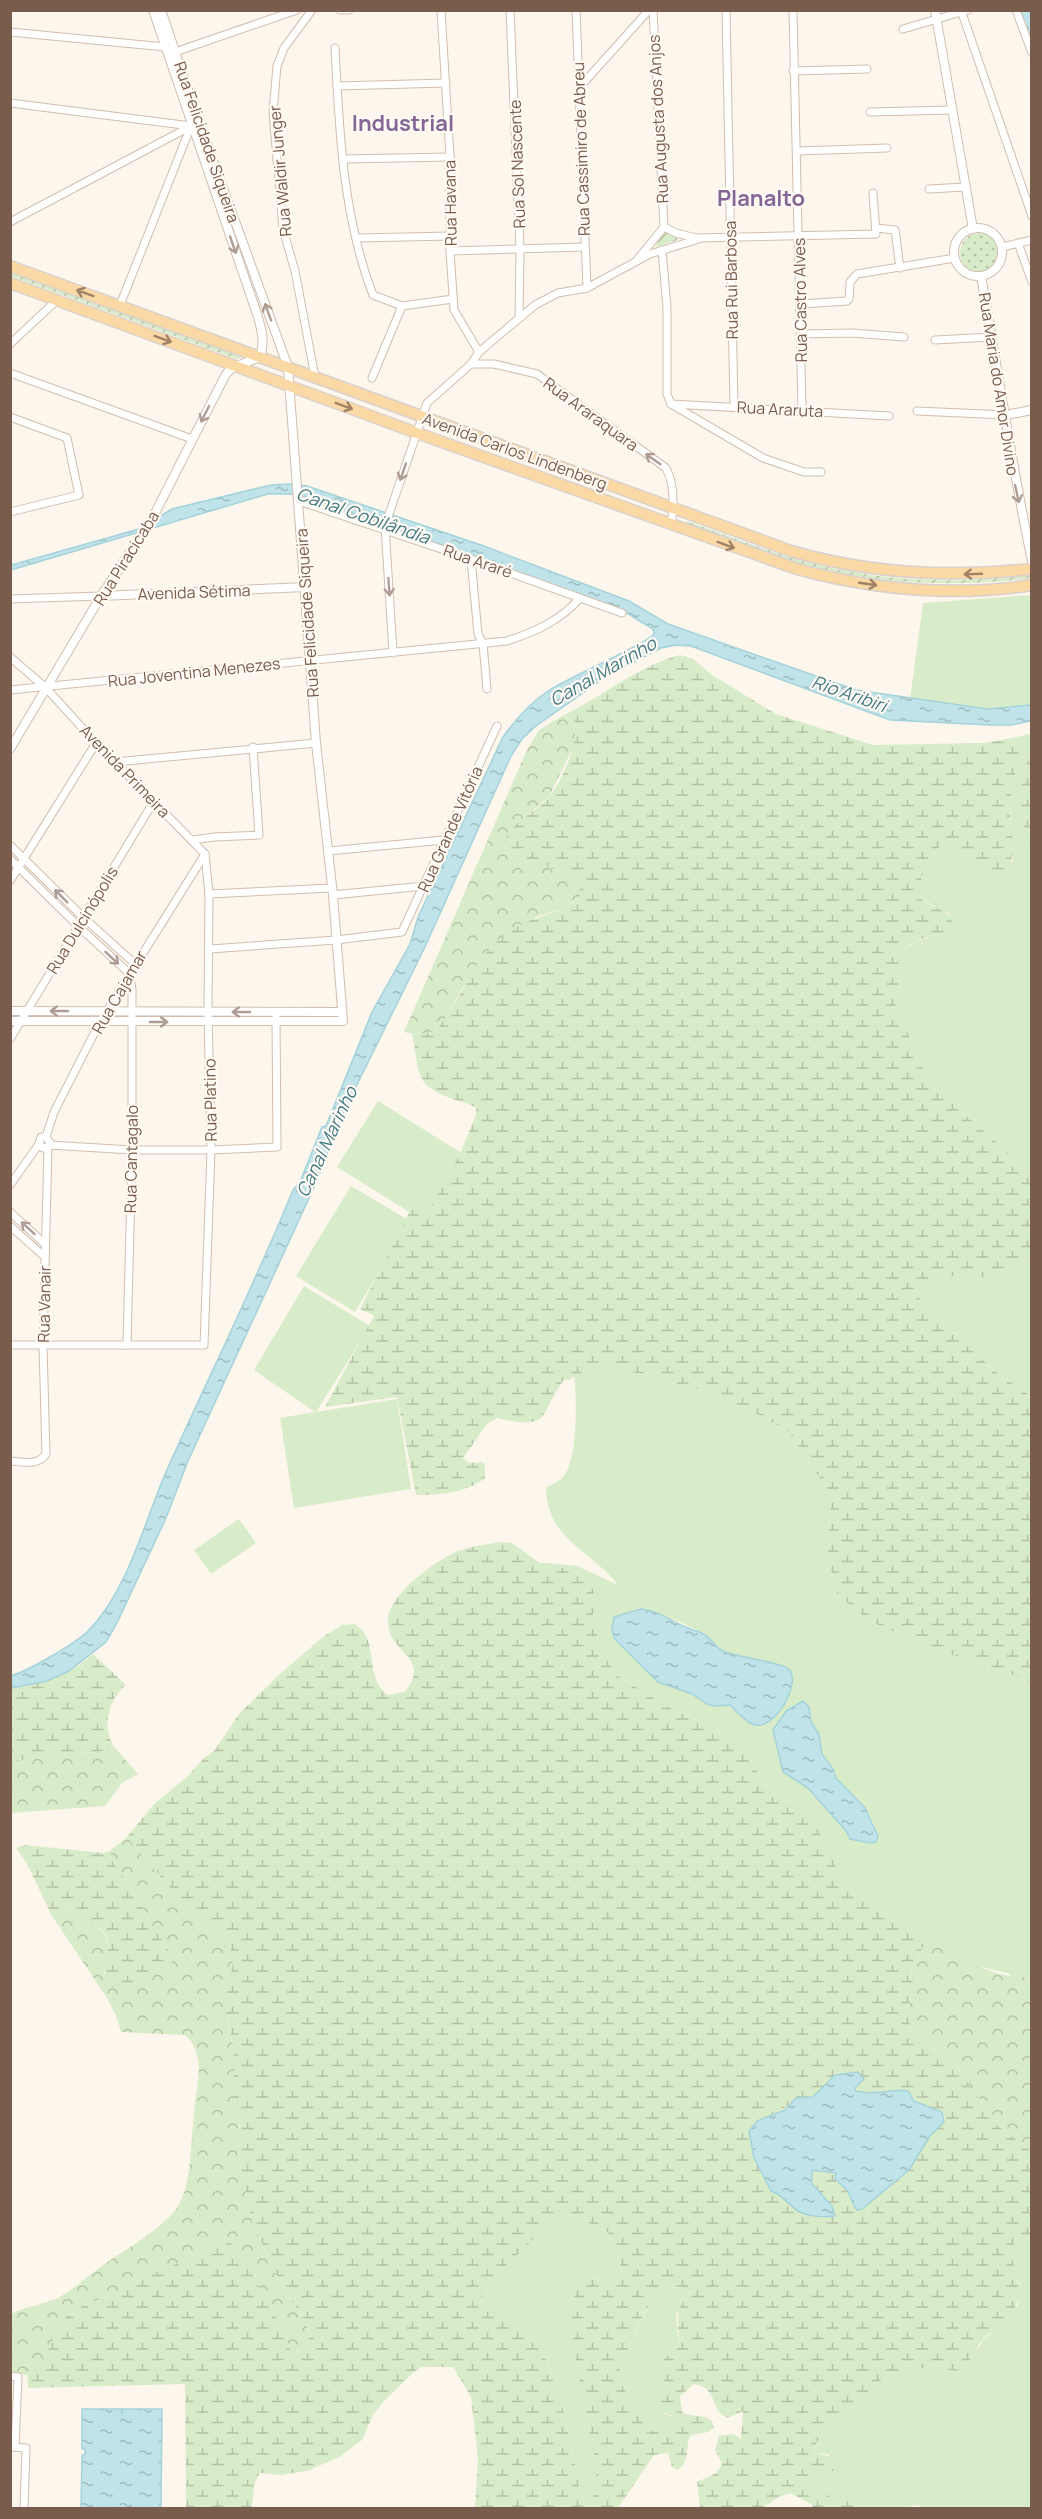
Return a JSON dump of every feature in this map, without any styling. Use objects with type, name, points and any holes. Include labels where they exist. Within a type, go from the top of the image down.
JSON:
[{"type":"main road","name":"Avenida Carlos Lindenberg","points":[[10,266],[790,551],[858,566],[903,572],[949,574],[1032,568]]},
{"type":"main road","name":"Avenida Carlos Lindenberg","points":[[10,283],[786,566],[867,584],[949,591],[1032,585]]},
{"type":"main road","points":[[255,372],[260,357]]},
{"type":"street","name":"Rua Felicidade Siqueira","points":[[153,10],[165,47],[288,367],[316,743],[332,891],[342,1016]]},
{"type":"street","name":"Rua Felicidade Siqueira","points":[[161,10],[176,52],[195,124],[261,326],[264,341],[260,357]]},
{"type":"street","points":[[176,52],[297,10]]},
{"type":"street","name":"Rua Waldir Junger","points":[[312,10],[284,48],[277,66],[273,112],[283,229],[295,271],[315,376]]},
{"type":"street","points":[[340,10],[349,10]]},
{"type":"street","name":"Rua Havana","points":[[441,10],[450,158],[450,251],[453,299],[458,321],[479,352]]},
{"type":"street","name":"Rua Sol Nascente","points":[[510,10],[520,250],[519,318]]},
{"type":"street","name":"Rua Cassimiro de Abreu","points":[[576,10],[587,288]]},
{"type":"street","points":[[579,88],[651,10]]},
{"type":"street","name":"Rua Augusta dos Anjos","points":[[651,10],[664,227]]},
{"type":"street","name":"Rua Rui Barbosa","points":[[726,10],[734,406]]},
{"type":"street","name":"Rua Castro Alves","points":[[793,10],[802,410]]},
{"type":"street","points":[[935,10],[973,229]]},
{"type":"street","points":[[1016,10],[1032,52]]},
{"type":"street","points":[[903,29],[965,12],[1032,216]]},
{"type":"street","points":[[10,32],[165,47]]},
{"type":"street","points":[[335,48],[347,194],[373,295],[402,306],[453,299]]},
{"type":"street","points":[[793,70],[867,69]]},
{"type":"street","points":[[337,86],[446,83]]},
{"type":"street","points":[[10,103],[195,124]]},
{"type":"street","points":[[870,112],[952,110]]},
{"type":"street","points":[[10,222],[195,124]]},
{"type":"street","points":[[120,305],[195,124]]},
{"type":"street","points":[[797,151],[886,148]]},
{"type":"street","points":[[344,159],[450,158]]},
{"type":"street","points":[[929,189],[965,187]]},
{"type":"street","points":[[393,653],[385,527],[389,512],[421,417],[428,403],[471,364],[479,352],[536,305],[558,293],[587,288],[683,239],[876,234],[873,193]]},
{"type":"street","points":[[629,266],[664,227],[683,239]]},
{"type":"street","points":[[876,228],[895,230],[900,268]]},
{"type":"street","points":[[973,229],[991,232],[998,238],[1002,247],[999,264],[990,274],[981,276],[964,272],[955,258],[958,240],[964,233],[973,229]]},
{"type":"street","points":[[357,238],[451,236]]},
{"type":"street","points":[[1002,247],[1032,240]]},
{"type":"street","points":[[1018,243],[1032,282]]},
{"type":"street","points":[[651,244],[650,250],[654,253]]},
{"type":"street","points":[[450,251],[584,247]]},
{"type":"street","points":[[662,250],[667,308],[666,381],[671,404],[762,458],[804,472],[821,472]]},
{"type":"street","points":[[801,304],[847,301],[853,277],[860,274],[955,258]]},
{"type":"street","name":"Rua Maria do Amor Divino","points":[[981,276],[1006,415],[1015,485],[1032,561]]},
{"type":"street","points":[[10,344],[57,300]]},
{"type":"street","points":[[372,378],[402,306]]},
{"type":"street","points":[[801,334],[852,333],[904,337]]},
{"type":"street","points":[[935,340],[992,337]]},
{"type":"street","points":[[237,366],[260,357]]},
{"type":"street","name":"Rua Araraquara","points":[[471,364],[494,364],[537,374],[666,468],[671,478],[673,509],[671,525]]},
{"type":"street","name":"Rua Piracicaba","points":[[10,749],[101,596],[151,520],[226,374],[237,366]]},
{"type":"street","points":[[10,373],[192,439]]},
{"type":"street","name":"Rua Araruta","points":[[671,404],[889,416]]},
{"type":"street","points":[[917,411],[1006,415],[1032,410]]},
{"type":"street","points":[[10,417],[67,438],[79,495],[10,512]]},
{"type":"street","name":"Rua Araré","points":[[299,500],[385,527],[622,614]]},
{"type":"street","points":[[471,559],[478,634],[483,644],[488,689]]},
{"type":"street","name":"Avenida Sétima","points":[[10,598],[305,587]]},
{"type":"street","name":"Rua Joventina Menezes","points":[[10,690],[483,644],[514,639],[543,627],[569,611],[580,598]]},
{"type":"street","name":"Avenida Primeira","points":[[10,657],[46,688],[96,743],[194,840],[205,854]]},
{"type":"street","name":"Rua Grande Vitória","points":[[336,940],[402,932],[497,726]]},
{"type":"street","points":[[10,881],[96,743]]},
{"type":"street","points":[[115,762],[253,747],[316,743]]},
{"type":"street","points":[[194,840],[259,835],[253,747]]},
{"type":"street","name":"Rua Dulcinópolis","points":[[10,1038],[154,801]]},
{"type":"street","points":[[328,850],[444,840]]},
{"type":"street","points":[[10,846],[135,964]]},
{"type":"street","name":"Rua Platino","points":[[127,1345],[204,1345],[211,1150],[208,1012],[209,894],[205,854]]},
{"type":"street","name":"Rua Cajamar","points":[[46,1137],[54,1112],[100,1022],[205,854]]},
{"type":"street","points":[[10,859],[129,973]]},
{"type":"street","points":[[209,894],[424,886]]},
{"type":"street","points":[[210,949],[336,940]]},
{"type":"street","name":"Rua Cantagalo","points":[[127,1345],[133,1022],[129,973]]},
{"type":"street","points":[[10,1011],[276,1012],[342,1016]]},
{"type":"street","points":[[39,1144],[43,1148],[49,1146],[132,1150],[277,1147],[276,1012]]},
{"type":"street","points":[[10,1021],[276,1022],[342,1016]]},
{"type":"street","points":[[10,1185],[39,1144],[39,1139],[46,1137],[50,1140],[49,1146]]},
{"type":"street","name":"Rua Vanair","points":[[10,1461],[35,1462],[42,1460],[46,1454],[44,1345],[49,1146]]},
{"type":"street","points":[[10,1212],[45,1244]]},
{"type":"street","points":[[10,1226],[45,1257]]},
{"type":"street","points":[[10,1345],[127,1345]]},
{"type":"street","points":[[14,2377],[13,2447],[26,2448],[24,2508]]},
{"type":"green space","points":[[664,232],[677,237],[678,240],[655,247]]},
{"type":"green space","points":[[980,233],[994,239],[1000,253],[994,267],[980,273],[966,267],[960,253],[966,239]]},
{"type":"green space","points":[[11,272],[242,357],[237,359],[11,276]]},
{"type":"green space","points":[[687,521],[788,557],[848,571],[925,580],[977,580],[1028,575],[1031,578],[978,583],[926,583],[847,574],[804,565],[770,554],[686,524]]},
{"type":"green space","points":[[1031,595],[1031,705],[987,709],[910,699],[923,603]]},
{"type":"green space","points":[[680,655],[693,659],[712,675],[776,714],[873,745],[985,743],[1012,738],[1017,741],[1018,764],[1010,801],[1013,847],[1006,874],[995,877],[979,869],[955,842],[943,843],[925,868],[920,891],[921,899],[948,914],[954,932],[921,939],[902,951],[900,963],[903,984],[895,1004],[930,1084],[1031,1172],[1031,1263],[1028,1262],[998,1276],[953,1276],[935,1281],[924,1286],[919,1302],[996,1372],[1031,1396],[1031,1685],[1021,1678],[926,1646],[870,1621],[838,1595],[833,1583],[827,1545],[832,1496],[788,1431],[746,1408],[701,1390],[610,1366],[584,1371],[569,1380],[564,1380],[542,1417],[536,1421],[515,1422],[497,1418],[487,1424],[463,1458],[469,1463],[482,1462],[485,1465],[485,1478],[461,1490],[425,1495],[416,1495],[397,1397],[325,1407],[374,1316],[360,1309],[411,1209],[425,1217],[459,1156],[476,1115],[476,1108],[438,1092],[423,1081],[412,1035],[433,1032],[438,1028],[494,943],[514,928],[564,908],[580,897],[580,884],[572,877],[505,847],[509,832],[545,802],[560,781],[572,750],[575,731],[574,722],[564,715],[634,674]]},
{"type":"green space","points":[[564,715],[574,723],[576,735],[574,745],[549,797],[519,822],[505,847],[572,877],[580,884],[580,897],[564,908],[536,917],[463,987],[442,1024],[433,1032],[418,1035],[404,1032],[526,752],[539,730]]},
{"type":"green space","points":[[1030,734],[1031,753],[1017,801],[1032,852],[1031,1172],[930,1084],[894,1004],[901,975],[898,961],[903,950],[916,941],[928,938],[950,914],[921,899],[920,891],[925,868],[943,843],[955,842],[965,852],[1013,862],[1010,802],[1017,741],[1012,738]]},
{"type":"green space","points":[[1032,753],[1031,852],[1017,801]]},
{"type":"green space","points":[[378,1101],[468,1157],[427,1223],[337,1167]]},
{"type":"green space","points":[[351,1186],[410,1221],[355,1312],[296,1276]]},
{"type":"green space","points":[[1028,1262],[1031,1263],[1031,1396],[996,1372],[919,1302],[924,1286],[938,1279],[959,1275],[994,1277],[1006,1274]]},
{"type":"green space","points":[[304,1286],[370,1326],[316,1412],[397,1399],[411,1489],[294,1508],[280,1418],[315,1412],[254,1370]]},
{"type":"green space","points":[[610,1366],[701,1390],[746,1408],[788,1431],[832,1496],[827,1545],[833,1583],[899,1633],[926,1646],[1021,1678],[1031,1685],[1031,1977],[1016,1979],[1007,1973],[973,1965],[848,1890],[794,1803],[768,1787],[742,1748],[719,1729],[675,1711],[618,1676],[600,1651],[593,1613],[594,1590],[579,1574],[549,1563],[577,1566],[618,1585],[562,1532],[548,1506],[546,1488],[562,1478],[571,1459],[576,1414],[574,1376],[584,1371]],"holes":[[[641,1609],[668,1617],[701,1632],[726,1653],[769,1664],[778,1664],[792,1678],[789,1692],[779,1712],[762,1725],[738,1713],[730,1705],[707,1704],[692,1694],[667,1685],[651,1676],[645,1668]],[[809,1707],[811,1722],[819,1734],[822,1754],[836,1778],[869,1814],[875,1827],[871,1843],[851,1834],[808,1787],[783,1772],[775,1742]]]},
{"type":"green space","points":[[239,1519],[256,1543],[211,1574],[194,1550]]},
{"type":"green space","points":[[499,1542],[512,1543],[540,1563],[549,1563],[579,1574],[594,1590],[593,1613],[600,1650],[618,1676],[675,1711],[719,1729],[742,1748],[768,1787],[811,1816],[848,1890],[927,1939],[911,1970],[913,1983],[907,2011],[911,2029],[938,2055],[956,2066],[997,2125],[1031,2151],[1031,2236],[1017,2239],[1010,2249],[1014,2266],[1013,2274],[1023,2289],[1012,2311],[1001,2325],[984,2338],[962,2367],[956,2371],[912,2368],[893,2373],[874,2386],[853,2411],[828,2429],[816,2443],[814,2449],[817,2452],[842,2462],[831,2472],[804,2479],[806,2485],[833,2498],[873,2508],[814,2508],[811,2504],[790,2493],[762,2508],[700,2508],[697,2482],[712,2475],[722,2463],[715,2450],[719,2436],[733,2434],[741,2439],[743,2411],[728,2418],[718,2410],[707,2390],[694,2384],[680,2396],[682,2412],[708,2419],[712,2421],[714,2427],[708,2432],[691,2435],[686,2459],[677,2470],[672,2467],[668,2453],[654,2455],[618,2508],[475,2508],[478,2457],[471,2397],[453,2367],[421,2367],[414,2372],[373,2415],[362,2440],[339,2457],[307,2471],[280,2475],[260,2473],[254,2486],[251,2508],[186,2508],[185,2384],[28,2388],[27,2367],[34,2367],[42,2360],[66,2317],[84,2305],[117,2293],[135,2282],[192,2257],[218,2238],[234,2245],[281,2325],[292,2354],[304,2348],[311,2334],[280,2283],[252,2221],[246,2196],[238,2152],[240,2111],[234,2101],[234,2048],[224,2005],[233,1963],[230,1945],[220,1931],[170,1888],[127,1837],[154,1804],[215,1750],[239,1714],[281,1673],[323,1637],[342,1625],[355,1624],[364,1633],[370,1649],[374,1674],[381,1689],[388,1695],[405,1692],[412,1680],[414,1670],[389,1631],[390,1610],[396,1600],[415,1579],[449,1555],[468,1548]],"holes":[[[835,2075],[859,2093],[891,2091],[911,2096],[914,2101],[942,2112],[945,2119],[925,2143],[909,2170],[862,2209],[854,2206],[848,2191],[835,2179],[836,2173],[812,2170],[812,2184],[832,2206],[835,2214],[809,2215],[799,2212],[782,2196],[771,2191],[754,2158],[749,2131],[796,2098],[813,2097]],[[566,2215],[576,2216],[608,2233],[624,2275],[601,2277],[584,2282],[574,2300],[572,2320],[574,2346],[596,2471],[593,2498],[586,2501],[580,2490],[565,2416],[549,2366],[534,2338],[503,2309],[479,2303],[494,2277],[554,2220]],[[669,2287],[685,2288],[691,2295],[685,2300],[679,2312],[679,2347],[660,2362],[660,2371],[668,2391],[658,2405],[659,2411],[676,2417],[681,2423],[670,2433],[652,2431],[648,2433],[620,2381],[620,2368],[639,2323],[654,2298]]]},
{"type":"green space","points":[[93,1654],[126,1685],[115,1698],[108,1715],[108,1732],[115,1748],[97,1752],[56,1754],[11,1762],[10,1688],[54,1678],[75,1668]]},
{"type":"green space","points":[[115,1748],[138,1774],[122,1783],[105,1806],[11,1813],[11,1762],[56,1754],[97,1752]]},
{"type":"green space","points":[[127,1837],[170,1888],[220,1931],[230,1945],[233,1963],[227,2020],[234,2048],[234,2101],[240,2111],[238,2152],[246,2196],[252,2221],[280,2283],[305,2321],[311,2335],[304,2348],[292,2354],[281,2325],[234,2246],[218,2239],[192,2257],[135,2282],[117,2293],[84,2305],[66,2317],[42,2360],[34,2367],[27,2367],[28,2375],[11,2373],[11,2314],[58,2298],[154,2230],[180,2203],[187,2183],[199,2067],[191,2042],[185,2035],[121,2032],[107,1998],[52,1916],[65,1905],[73,1910],[79,1921],[98,1928],[103,1933],[108,1946],[104,1974],[122,1986],[157,1972],[168,1949],[146,1916],[139,1899],[110,1858],[111,1850]]},
{"type":"green space","points":[[25,1845],[104,1853],[111,1850],[110,1858],[139,1899],[146,1916],[168,1949],[172,1962],[170,1968],[122,1986],[111,1987],[106,1978],[108,1940],[104,1933],[95,1926],[79,1921],[73,1910],[66,1905],[52,1916],[27,1864],[16,1848]]},
{"type":"green space","points":[[927,1939],[978,1966],[1005,1975],[1031,1977],[1031,2151],[997,2125],[956,2066],[938,2055],[911,2029],[907,2011],[913,1983],[911,1970]]},
{"type":"green space","points":[[566,2215],[576,2216],[608,2233],[624,2276],[601,2277],[585,2282],[575,2300],[573,2321],[575,2346],[596,2474],[593,2498],[586,2501],[580,2490],[565,2416],[549,2366],[534,2338],[479,2304],[494,2277],[554,2219]]},
{"type":"green space","points":[[1031,2236],[1031,2508],[923,2508],[918,2505],[904,2508],[875,2508],[846,2503],[806,2485],[804,2479],[835,2470],[828,2454],[817,2453],[814,2449],[816,2443],[828,2429],[853,2411],[874,2386],[893,2373],[912,2368],[956,2371],[1018,2305],[1021,2284],[1013,2274],[1010,2249],[1017,2239]]},
{"type":"green space","points":[[669,2287],[685,2288],[691,2295],[676,2314],[679,2347],[675,2353],[661,2360],[660,2372],[668,2391],[664,2414],[676,2417],[681,2423],[670,2433],[647,2433],[620,2381],[620,2368],[639,2324],[654,2298]]},
{"type":"water","points":[[1020,11],[1031,11],[1031,42]]},
{"type":"water","points":[[271,485],[307,486],[481,545],[629,601],[668,624],[856,690],[987,709],[1031,705],[1031,721],[1011,725],[989,725],[890,720],[691,646],[676,645],[661,648],[607,676],[536,726],[522,739],[511,756],[424,949],[345,1109],[316,1183],[188,1461],[166,1518],[117,1623],[106,1642],[69,1671],[47,1681],[11,1688],[10,1676],[28,1669],[73,1643],[102,1615],[114,1596],[134,1555],[166,1472],[247,1297],[293,1190],[300,1182],[322,1127],[326,1126],[372,1012],[410,944],[418,917],[503,737],[523,712],[548,691],[638,645],[654,634],[653,629],[625,612],[308,497],[291,494],[268,494],[11,570],[11,565],[139,529],[172,509]]},
{"type":"water","points":[[641,1609],[658,1613],[703,1633],[725,1652],[787,1667],[792,1677],[792,1686],[778,1714],[763,1724],[755,1725],[745,1720],[730,1705],[707,1704],[692,1694],[658,1682],[614,1638],[612,1630],[614,1617]]},
{"type":"water","points":[[803,1701],[809,1707],[811,1722],[819,1734],[822,1754],[833,1769],[836,1778],[865,1808],[878,1836],[876,1842],[850,1839],[847,1832],[808,1788],[783,1772],[773,1730],[786,1711]]},
{"type":"water","points":[[858,2072],[864,2079],[855,2091],[869,2093],[904,2090],[909,2092],[914,2101],[942,2112],[944,2122],[930,2136],[909,2170],[862,2209],[857,2210],[854,2206],[848,2191],[835,2179],[836,2173],[812,2170],[812,2184],[832,2206],[835,2216],[801,2213],[780,2195],[771,2191],[754,2158],[749,2131],[757,2121],[785,2110],[796,2098],[813,2097],[835,2075]]},
{"type":"water","points":[[82,2409],[121,2409],[122,2414],[122,2409],[162,2409],[161,2508],[81,2508],[82,2455],[85,2454],[85,2449],[82,2449]]},
{"type":"district","name":"Industrial","points":[[403,123]]},
{"type":"district","name":"Planalto","points":[[761,198]]},
{"type":"water label","name":"Canal Cobilândia","points":[[363,516]]},
{"type":"water label","name":"Canal Marinho","points":[[603,672]]},
{"type":"water label","name":"Rio Aribiri","points":[[849,694]]},
{"type":"water label","name":"Canal Marinho","points":[[327,1142]]}]
